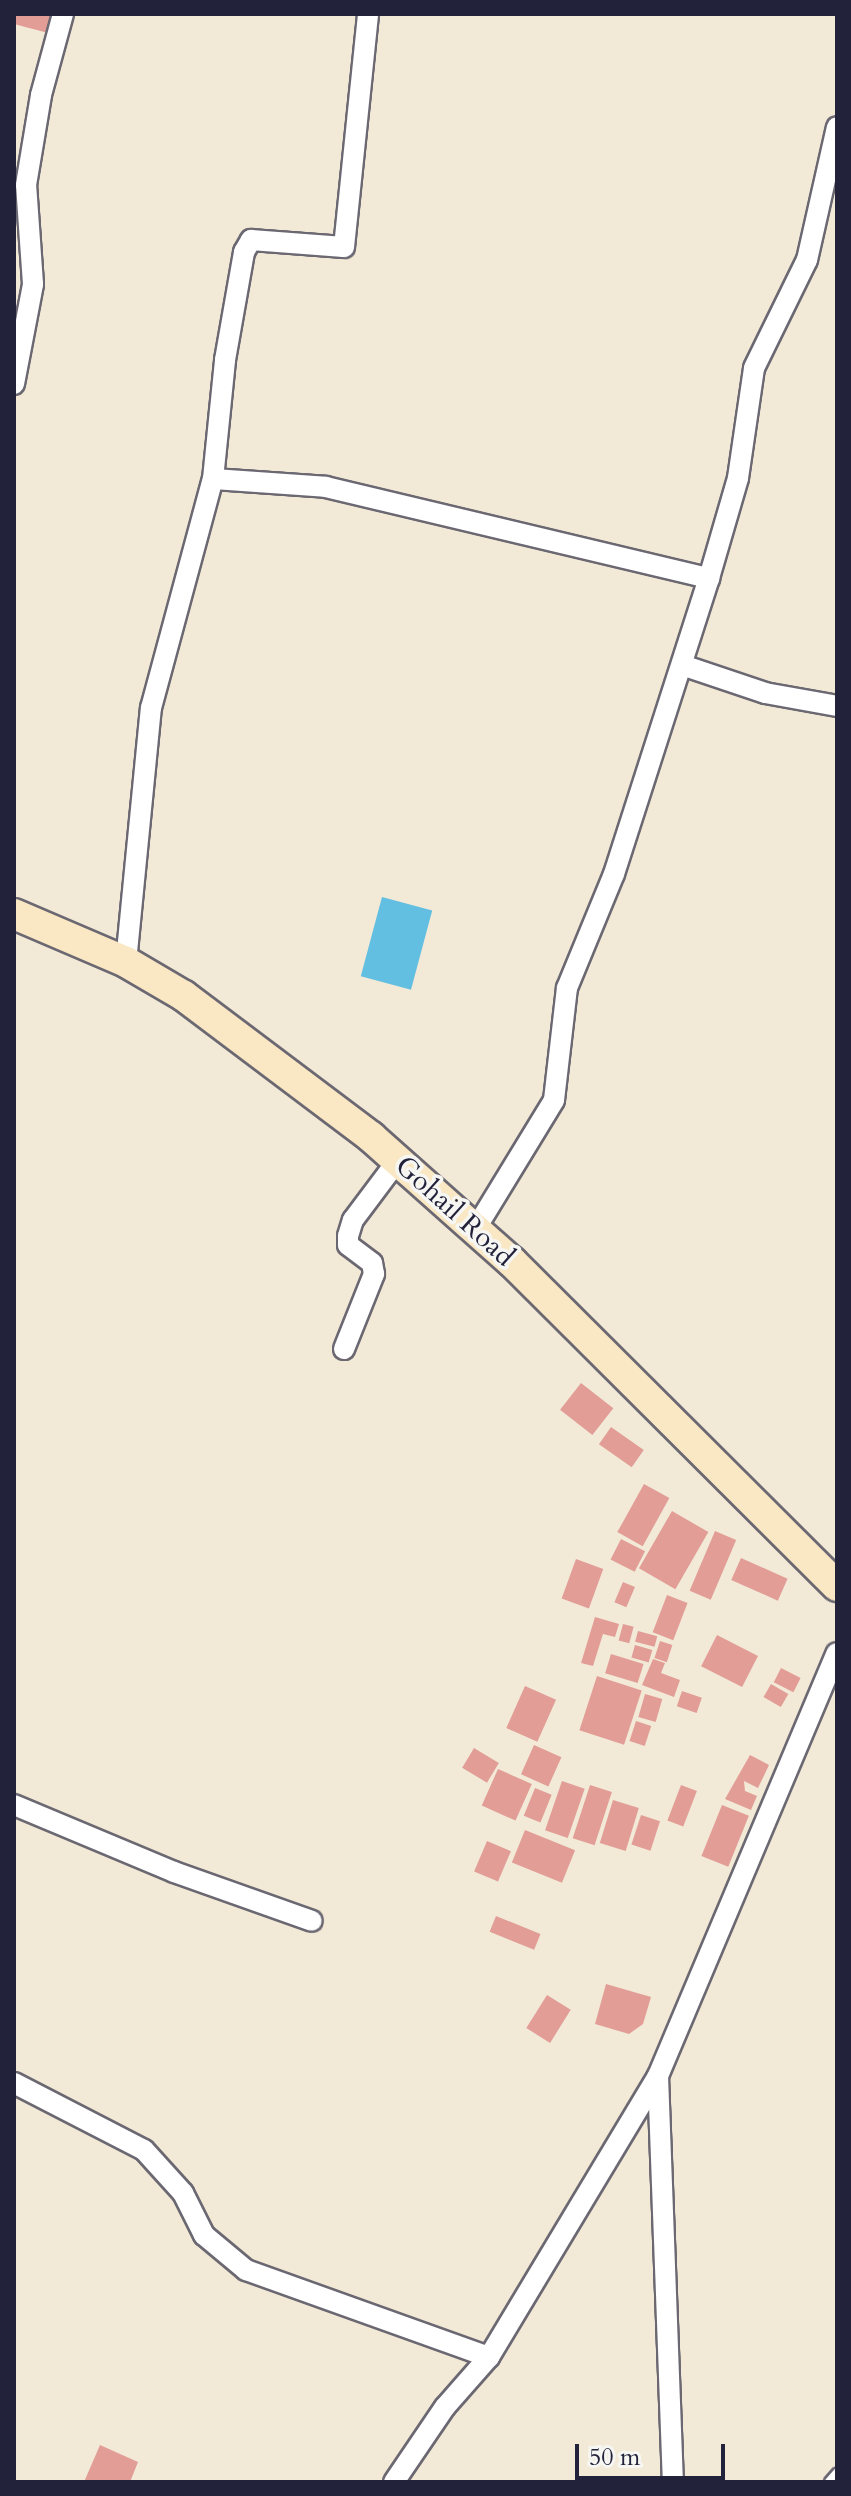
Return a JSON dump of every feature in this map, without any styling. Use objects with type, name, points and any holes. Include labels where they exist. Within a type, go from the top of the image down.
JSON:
[{"type":"main road","name":"Gohail Road","points":[[14,914],[126,962],[196,1004],[398,1160],[476,1228],[837,1586]]},
{"type":"street","points":[[14,384],[33,284],[26,185],[41,95],[63,14]]},
{"type":"street","points":[[126,962],[151,708],[213,479],[225,360],[244,252],[251,240],[344,247],[368,14]]},
{"type":"street","points":[[476,1228],[554,1100],[567,988],[614,874],[682,665],[738,478],[754,368],[807,260],[834,153],[837,127]]},
{"type":"street","points":[[213,479],[326,487],[709,578]]},
{"type":"street","points":[[682,665],[765,693],[837,706]]},
{"type":"street","points":[[344,1349],[374,1274],[372,1263],[348,1245],[348,1236],[353,1220],[398,1160]]},
{"type":"street","points":[[394,2482],[445,2407],[489,2357],[658,2076],[837,1653]]},
{"type":"street","points":[[14,1805],[174,1872],[312,1921]]},
{"type":"street","points":[[658,2076],[673,2482]]},
{"type":"street","points":[[14,2083],[144,2150],[183,2193],[204,2235],[246,2270],[489,2357]]},
{"type":"lane","points":[[830,2482],[837,2474]]},
{"type":"water","points":[[382,897],[432,910],[411,990],[361,976]]},
{"type":"building","points":[[14,14],[57,14],[52,34],[14,24]]},
{"type":"building","points":[[581,1383],[613,1408],[592,1435],[560,1410]]},
{"type":"building","points":[[611,1427],[644,1450],[632,1467],[599,1444]]},
{"type":"building","points":[[644,1484],[669,1498],[643,1546],[617,1532]]},
{"type":"building","points":[[672,1511],[708,1532],[675,1589],[639,1568]]},
{"type":"building","points":[[715,1531],[736,1540],[711,1600],[690,1591]]},
{"type":"building","points":[[621,1539],[645,1551],[635,1572],[611,1559]]},
{"type":"building","points":[[741,1558],[788,1579],[778,1601],[731,1580]]},
{"type":"building","points":[[576,1559],[603,1569],[589,1608],[562,1598]]},
{"type":"building","points":[[623,1582],[635,1587],[626,1607],[614,1602]]},
{"type":"building","points":[[667,1595],[688,1603],[673,1640],[653,1632]]},
{"type":"building","points":[[595,1617],[619,1624],[615,1637],[603,1634],[593,1666],[581,1663]]},
{"type":"building","points":[[623,1624],[634,1627],[629,1643],[619,1640]]},
{"type":"building","points":[[638,1631],[657,1636],[654,1647],[635,1642]]},
{"type":"building","points":[[717,1635],[758,1656],[742,1687],[701,1666]]},
{"type":"building","points":[[660,1641],[672,1645],[667,1662],[654,1658]]},
{"type":"building","points":[[635,1645],[652,1650],[649,1662],[631,1657]]},
{"type":"building","points":[[611,1654],[644,1664],[638,1683],[605,1673]]},
{"type":"building","points":[[653,1659],[665,1663],[661,1673],[680,1680],[674,1697],[642,1685]]},
{"type":"building","points":[[781,1668],[801,1678],[793,1692],[774,1682]]},
{"type":"building","points":[[597,1676],[642,1691],[624,1745],[579,1730]]},
{"type":"building","points":[[771,1684],[788,1694],[781,1707],[764,1697]]},
{"type":"building","points":[[525,1686],[556,1700],[537,1742],[506,1728]]},
{"type":"building","points":[[682,1691],[702,1698],[697,1713],[677,1706]]},
{"type":"building","points":[[645,1694],[662,1699],[656,1722],[638,1717]]},
{"type":"building","points":[[636,1721],[651,1726],[645,1746],[630,1741]]},
{"type":"building","points":[[534,1745],[561,1757],[548,1786],[521,1774]]},
{"type":"building","points":[[474,1748],[499,1763],[487,1783],[462,1768]]},
{"type":"building","points":[[750,1755],[769,1765],[758,1788],[744,1781],[745,1791],[757,1796],[751,1810],[725,1799]]},
{"type":"building","points":[[498,1769],[532,1784],[516,1821],[482,1806]]},
{"type":"building","points":[[562,1781],[585,1789],[568,1838],[545,1830]]},
{"type":"building","points":[[590,1785],[612,1792],[595,1845],[573,1838]]},
{"type":"building","points":[[681,1785],[697,1791],[683,1827],[667,1820]]},
{"type":"building","points":[[535,1788],[552,1795],[540,1823],[524,1816]]},
{"type":"building","points":[[613,1800],[639,1808],[626,1851],[600,1843]]},
{"type":"building","points":[[722,1805],[749,1816],[728,1867],[701,1856]]},
{"type":"building","points":[[641,1815],[660,1821],[650,1851],[631,1844]]},
{"type":"building","points":[[525,1830],[575,1850],[562,1883],[512,1862]]},
{"type":"building","points":[[487,1841],[511,1851],[498,1882],[474,1871]]},
{"type":"building","points":[[496,1916],[541,1934],[534,1950],[490,1932]]},
{"type":"building","points":[[606,1984],[651,1997],[643,2024],[629,2034],[595,2024]]},
{"type":"building","points":[[547,1995],[571,2010],[550,2043],[526,2028]]},
{"type":"building","points":[[100,2445],[138,2462],[130,2482],[84,2482]]}]
